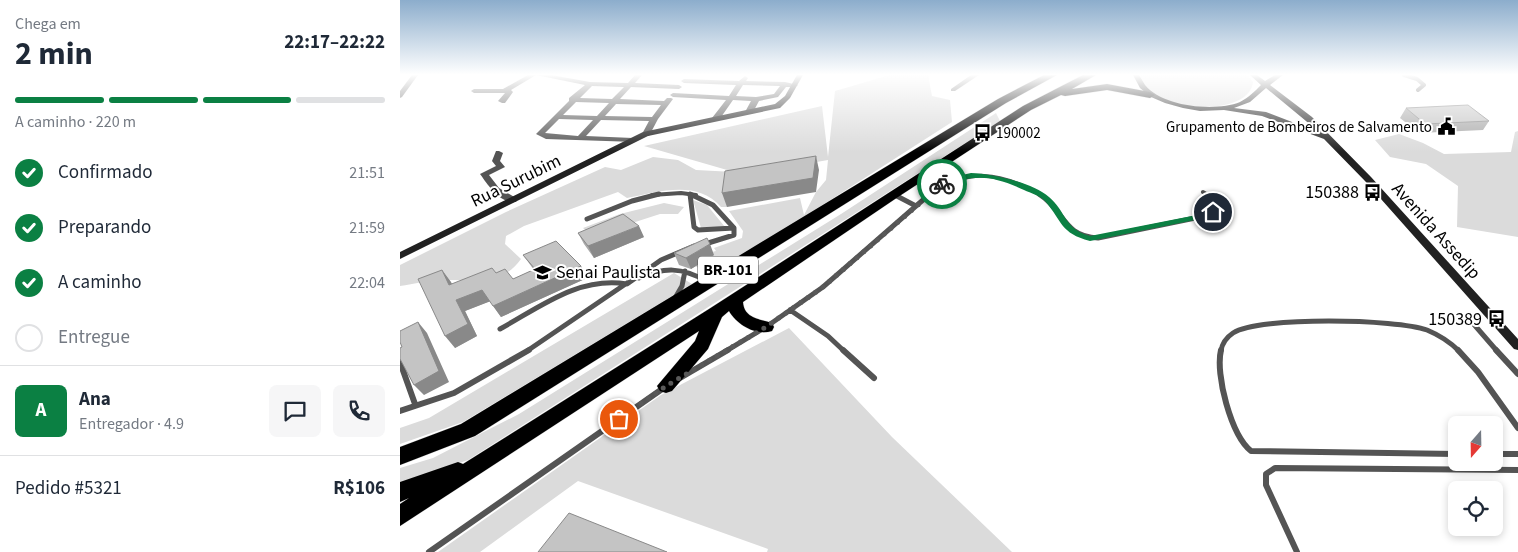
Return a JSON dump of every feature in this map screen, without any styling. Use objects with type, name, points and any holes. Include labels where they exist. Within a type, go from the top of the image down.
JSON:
[{"type":"highway","name":"BR-101","points":[[400,456],[468,430],[1002,101]]},
{"type":"highway","name":"BR-101","points":[[400,516],[593,388],[735,300],[892,194],[1041,101]]},
{"type":"highway","points":[[735,300],[736,312],[743,319],[766,327]]},
{"type":"highway","points":[[666,386],[702,344],[715,313]]},
{"type":"highway","points":[[400,492],[481,463]]},
{"type":"street","points":[[571,101],[540,134],[542,136],[633,140]]},
{"type":"street","points":[[605,101],[666,103]]},
{"type":"street","points":[[579,139],[616,101]]},
{"type":"street","points":[[716,118],[728,101]]},
{"type":"street","points":[[750,112],[755,101]]},
{"type":"street","name":"Rua Surubim","points":[[400,256],[646,134],[750,112],[784,101]]},
{"type":"street","points":[[1168,101],[1184,106],[1218,108],[1246,101]]},
{"type":"street","points":[[1253,101],[1266,114],[1285,113],[1293,105]]},
{"type":"street","name":"Avenida Assedip","points":[[1288,101],[1368,179],[1518,346]]},
{"type":"street","points":[[646,134],[666,103]]},
{"type":"street","name":"Avenida Assedip","points":[[1218,108],[1266,114],[1329,139]]},
{"type":"street","points":[[556,117],[654,119]]},
{"type":"street","points":[[484,174],[501,167],[496,161],[499,153]]},
{"type":"street","points":[[478,166],[496,190],[513,200]]},
{"type":"lane","points":[[430,552],[666,386],[766,327],[823,287],[938,187],[951,179],[971,175],[989,176],[1014,183],[1046,198],[1070,230],[1084,238],[1098,238],[1210,215],[1214,210],[1212,203],[1203,192]]},
{"type":"lane","points":[[400,411],[415,404],[454,393],[546,340],[661,260],[682,250],[734,235],[734,228],[710,202],[690,194],[668,193],[626,204],[587,219]]},
{"type":"lane","points":[[690,194],[694,226],[698,230],[734,228]]},
{"type":"lane","points":[[892,194],[916,206]]},
{"type":"lane","points":[[500,329],[583,285],[607,280],[626,284],[658,269],[675,268],[708,282]]},
{"type":"lane","points":[[669,307],[682,286],[685,271]]},
{"type":"lane","points":[[790,310],[828,336],[874,378]]},
{"type":"lane","points":[[1471,321],[1518,374]]},
{"type":"lane","points":[[1448,454],[1251,451],[1240,440],[1219,378],[1219,355],[1225,341],[1234,332],[1248,327],[1282,323],[1399,324],[1426,330],[1448,342],[1468,360],[1518,428]]},
{"type":"lane","points":[[400,362],[415,404]]},
{"type":"lane","points":[[1503,454],[1518,454]]},
{"type":"lane","points":[[1297,552],[1266,485],[1266,474],[1276,468],[1518,470]]},
{"type":"shaded area","points":[[834,101],[950,101],[952,122],[796,222],[710,274],[695,266],[700,255],[716,251],[714,248],[742,238],[743,231],[729,211],[800,198],[804,215],[816,192],[826,180],[828,160],[748,174],[729,185],[727,207],[721,207],[711,198],[689,190],[664,191],[627,198],[618,192],[524,226],[506,236],[505,244],[521,259],[513,268],[495,278],[475,281],[438,280],[400,286],[400,265],[506,212],[605,167],[621,170],[653,157],[678,160],[696,170],[734,172],[644,146],[822,106],[828,157]]},
{"type":"shaded area","points":[[1170,101],[1236,101],[1217,106],[1197,107]]},
{"type":"shaded area","points":[[996,113],[1000,121],[468,460],[400,484],[400,468],[433,458],[519,414],[841,214]]},
{"type":"shaded area","points":[[1518,131],[1518,237],[1457,227],[1458,186],[1426,164],[1390,157],[1375,140],[1399,134],[1423,143],[1444,154],[1511,152],[1515,132]]},
{"type":"shaded area","points":[[693,200],[707,205],[725,227],[701,228]]},
{"type":"shaded area","points":[[664,203],[684,207],[678,214],[660,214],[592,236],[583,228],[620,214]]},
{"type":"shaded area","points":[[674,273],[692,284],[463,422],[400,444],[400,428],[429,418]]},
{"type":"shaded area","points":[[789,328],[892,437],[1012,552],[767,552],[768,549],[578,481],[480,552],[438,552],[661,395]]},
{"type":"building","points":[[1468,105],[1489,121],[1425,124],[1406,108]]},
{"type":"building","points":[[816,156],[813,178],[722,193],[725,171]]},
{"type":"building","points":[[623,214],[639,226],[588,246],[578,233]]},
{"type":"building","points":[[707,238],[710,244],[686,258],[674,253]]},
{"type":"building","points":[[556,241],[581,266],[493,306],[482,290],[456,300],[468,324],[445,336],[418,279],[442,270],[449,285],[492,268],[496,273],[505,269],[513,279],[535,269],[523,255]]},
{"type":"building","points":[[418,322],[439,371],[414,385],[400,359],[400,348],[402,347],[400,331]]},
{"type":"building","points":[[569,513],[667,552],[538,552]]},
{"type":"way so far","points":[[619,419],[666,386],[766,327],[823,287],[942,184]]},
{"type":"place","name":"Grupamento de Bombeiros de Salvamento","points":[[1446,127]]},
{"type":"place","name":"190002","points":[[982,133]]},
{"type":"place","name":"150388","points":[[1373,192]]},
{"type":"place","name":"Senai Paulista","points":[[542,272]]},
{"type":"place","name":"150389","points":[[1496,319]]},
{"type":"route","points":[[942,184],[951,179],[971,175],[989,176],[1014,183],[1046,198],[1070,230],[1084,238],[1098,238],[1210,215],[1213,212]]}]
